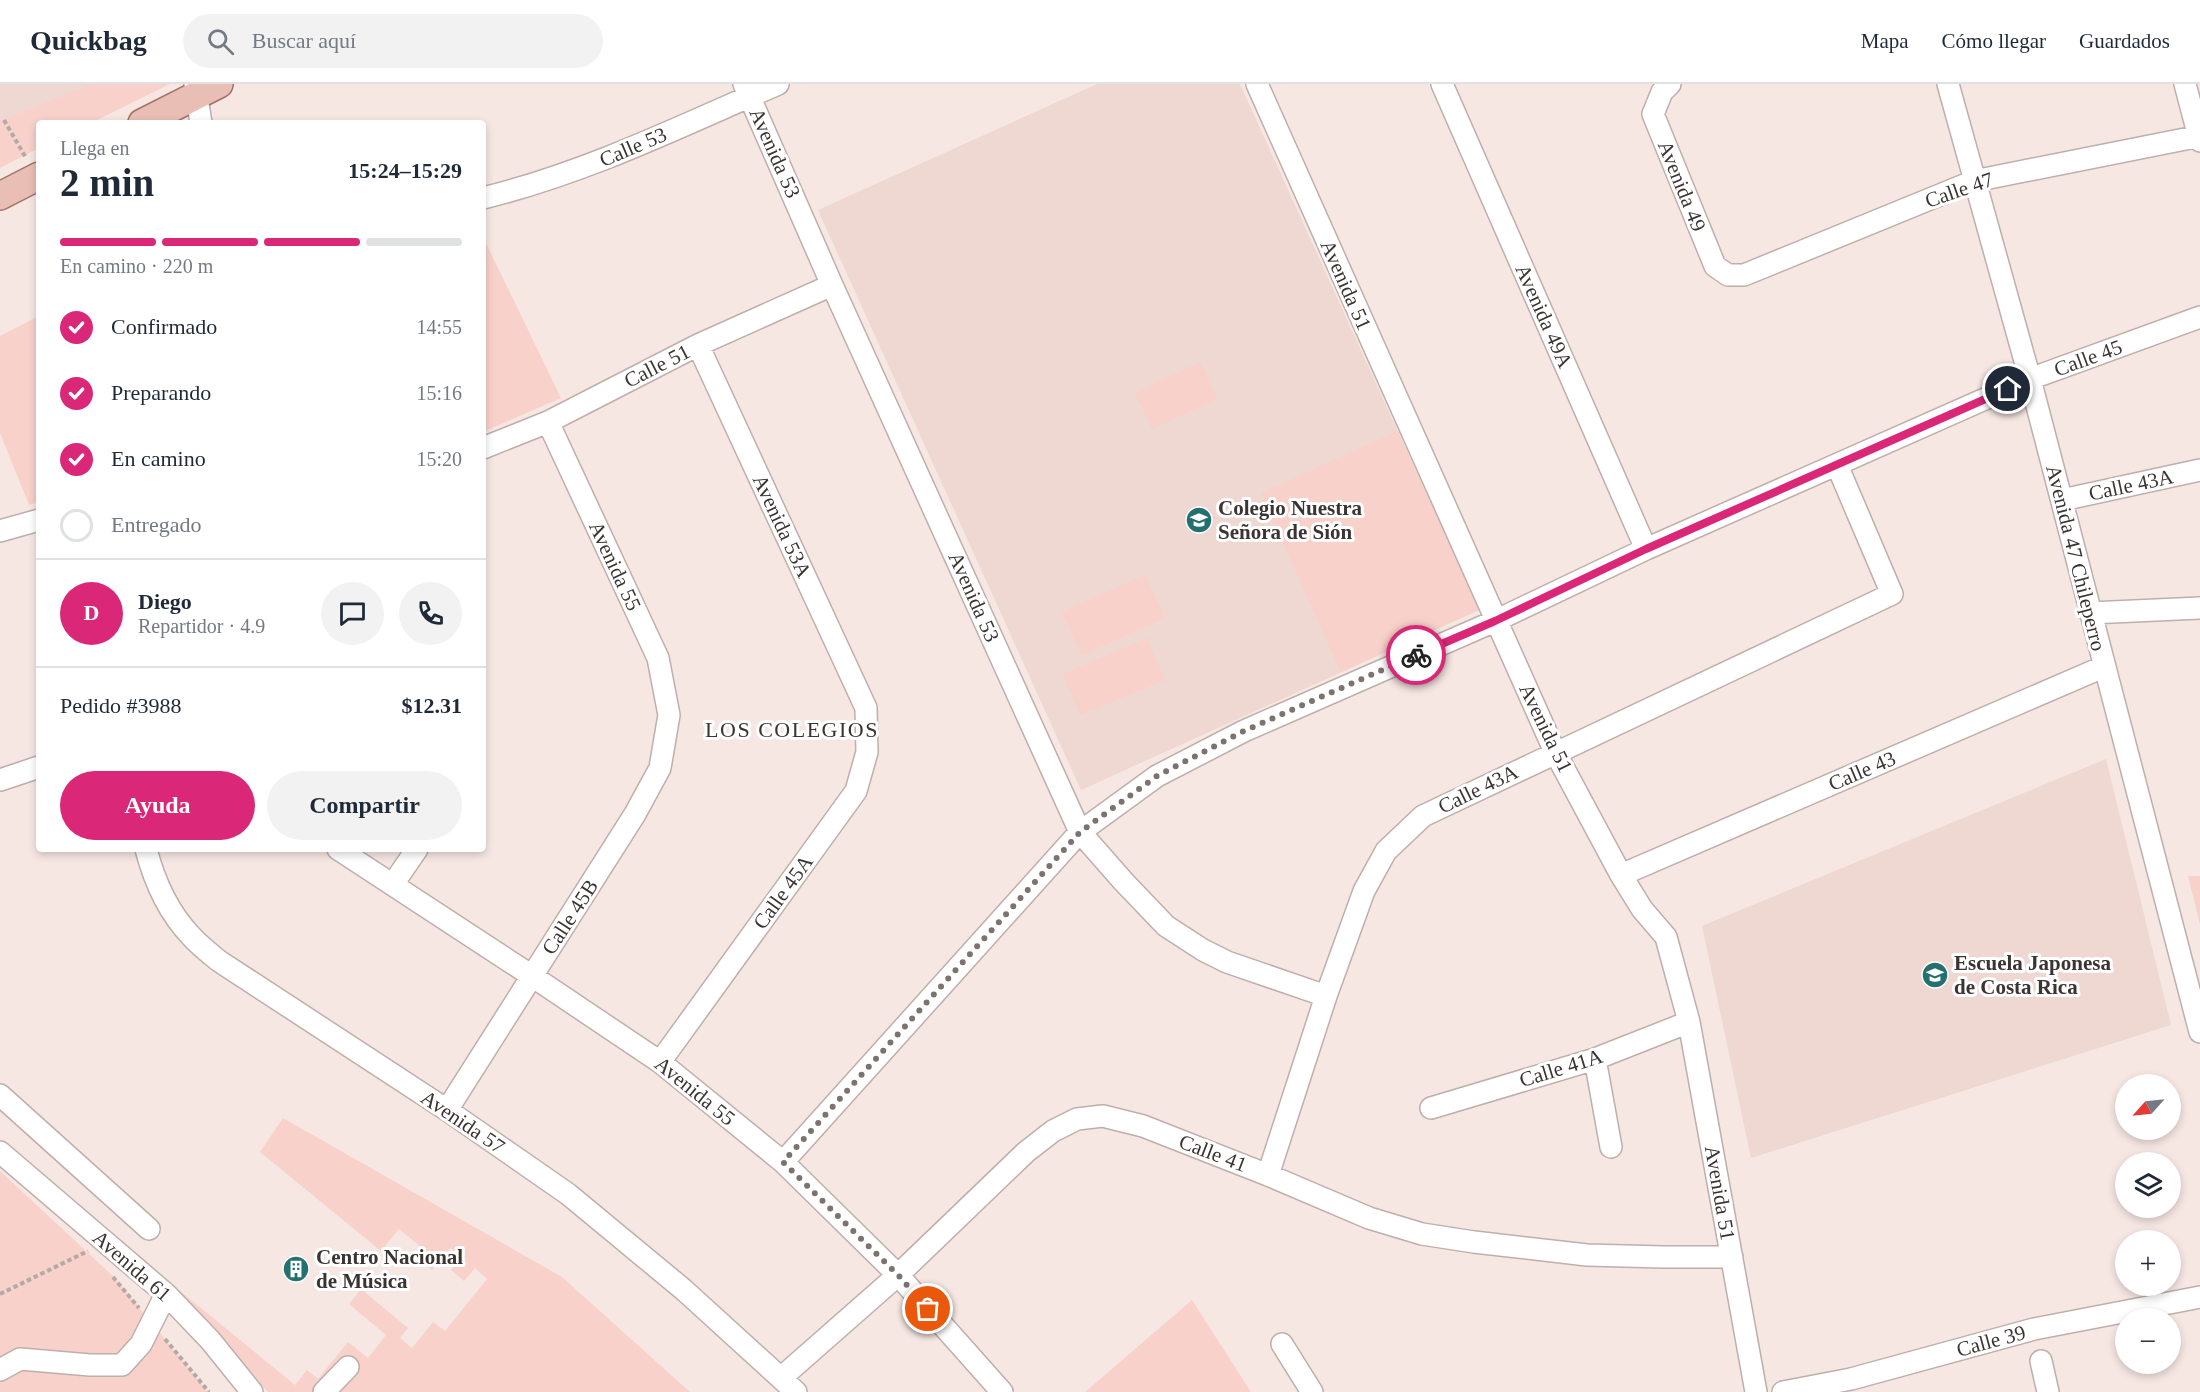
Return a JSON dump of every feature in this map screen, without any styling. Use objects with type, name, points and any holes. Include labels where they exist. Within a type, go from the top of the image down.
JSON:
[{"type":"main road","points":[[147,120],[204,88]]},
{"type":"main road","points":[[0,195],[36,177]]},
{"type":"street","name":"Calle 53","points":[[486,197],[523,188],[595,164],[747,90],[778,84]]},
{"type":"street","name":"Avenida 51","points":[[1257,84],[1555,752],[1642,909],[1666,937],[1689,1022],[1756,1392]]},
{"type":"street","name":"Avenida 49A","points":[[1442,84],[1646,549]]},
{"type":"street","name":"Avenida 47 Chileperro","points":[[1948,84],[2030,380],[2200,1032]]},
{"type":"street","points":[[2185,84],[2200,138]]},
{"type":"street","points":[[201,120],[204,88]]},
{"type":"street","name":"Avenida 49","points":[[1666,88],[1653,114],[1715,266],[1728,274]]},
{"type":"street","name":"Avenida 53","points":[[747,90],[832,285],[1080,832],[1167,926],[1203,950],[1227,962],[1326,996]]},
{"type":"street","name":"Calle 47","points":[[1728,274],[1744,274],[1974,181],[2200,138]]},
{"type":"street","name":"Calle 51","points":[[486,447],[548,422],[698,345],[832,285]]},
{"type":"street","name":"Calle 45","points":[[783,1162],[1080,832],[1157,776],[1244,731],[1495,621],[1646,549],[2030,380],[2200,317]]},
{"type":"street","name":"Avenida 53A","points":[[698,345],[866,708]]},
{"type":"street","name":"Avenida 55","points":[[548,422],[658,658],[669,715]]},
{"type":"street","name":"Calle 43A","points":[[1268,1174],[1326,996],[1364,891],[1386,851],[1423,816],[1892,594],[1837,465]]},
{"type":"street","name":"Calle 43A","points":[[2062,501],[2200,470]]},
{"type":"street","points":[[0,531],[36,521]]},
{"type":"street","points":[[2090,613],[2200,608]]},
{"type":"street","name":"Calle 43","points":[[1622,875],[2103,667]]},
{"type":"street","name":"Calle 45A","points":[[660,1062],[856,791],[867,752],[866,708]]},
{"type":"street","name":"Calle 45B","points":[[447,1110],[635,814],[660,768],[669,715]]},
{"type":"street","points":[[0,780],[36,768]]},
{"type":"street","name":"Avenida 57","points":[[147,852],[165,901],[190,936],[219,961],[447,1110],[568,1194],[684,1290],[789,1385]]},
{"type":"street","name":"Avenida 55","points":[[343,852],[660,1062],[783,1162],[898,1275],[1002,1392]]},
{"type":"street","points":[[393,885],[415,852]]},
{"type":"street","name":"Calle 41A","points":[[1431,1108],[1595,1059],[1689,1022]]},
{"type":"street","points":[[1595,1059],[1611,1147]]},
{"type":"street","points":[[0,1095],[149,1229]]},
{"type":"street","name":"Calle 41","points":[[789,1385],[898,1275],[1026,1152],[1053,1131],[1077,1119],[1103,1116],[1143,1126],[1268,1174],[1369,1218],[1422,1234],[1587,1254],[1732,1257]]},
{"type":"street","name":"Avenida 61","points":[[0,1152],[166,1294],[210,1340],[252,1392]]},
{"type":"street","points":[[0,1370],[20,1359],[90,1365],[122,1365],[141,1344],[166,1294]]},
{"type":"street","name":"Calle 39","points":[[1784,1392],[1852,1386],[2034,1329],[2200,1297]]},
{"type":"street","points":[[1282,1344],[1312,1392]]},
{"type":"street","points":[[2041,1361],[2048,1392]]},
{"type":"street","points":[[324,1392],[348,1367]]},
{"type":"path","points":[[4,120],[36,173]]},
{"type":"path","points":[[0,1294],[90,1250]]},
{"type":"path","points":[[105,1269],[209,1392]]},
{"type":"shaded area","points":[[0,84],[170,84],[49,120],[36,120],[36,126],[0,167]]},
{"type":"shaded area","points":[[92,84],[170,84],[97,120],[36,120],[36,150],[0,168],[0,121]]},
{"type":"shaded area","name":"Colegio Nuestra Señora de Sión","points":[[1097,84],[1240,84],[1479,610],[1081,790],[818,210]]},
{"type":"shaded area","points":[[486,243],[561,398],[486,431]]},
{"type":"shaded area","points":[[36,318],[36,503],[29,505],[0,433],[0,336]]},
{"type":"shaded area","points":[[1200,362],[1217,399],[1152,429],[1135,393]]},
{"type":"shaded area","points":[[1398,431],[1479,610],[1341,672],[1261,493]]},
{"type":"shaded area","points":[[1145,575],[1165,618],[1082,655],[1062,612]]},
{"type":"shaded area","points":[[1147,638],[1165,680],[1080,715],[1063,674]]},
{"type":"shaded area","name":"Escuela Japonesa de Costa Rica","points":[[2106,759],[2171,1025],[1751,1158],[1702,926]]},
{"type":"shaded area","points":[[2188,876],[2200,876],[2200,924]]},
{"type":"shaded area","points":[[283,1118],[562,1277],[690,1392],[268,1392],[158,1273],[295,1385],[307,1370],[318,1379],[348,1342],[368,1358],[386,1335],[349,1304],[361,1289],[408,1328],[400,1338],[412,1348],[433,1322],[445,1331],[487,1279],[475,1268],[464,1281],[451,1270],[461,1257],[450,1248],[432,1270],[414,1256],[421,1247],[399,1229],[381,1251],[260,1152]]},
{"type":"shaded area","points":[[0,1171],[115,1278],[208,1392],[0,1392]]},
{"type":"shaded area","points":[[1192,1300],[1251,1392],[1085,1392]]},
{"type":"way so far","points":[[928,1309],[898,1275],[783,1162],[1080,832],[1157,776],[1244,731],[1416,655]]},
{"type":"place","name":"Colegio Nuestra Señora de Sión","points":[[1199,520]]},
{"type":"place","name":"Escuela Japonesa de Costa Rica","points":[[1935,975]]},
{"type":"place","name":"Centro Nacional de Música","points":[[296,1269]]},
{"type":"district","name":"LOS COLEGIOS","points":[[792,729]]},
{"type":"route","points":[[1416,655],[1495,621],[1646,549],[2008,389]]}]
